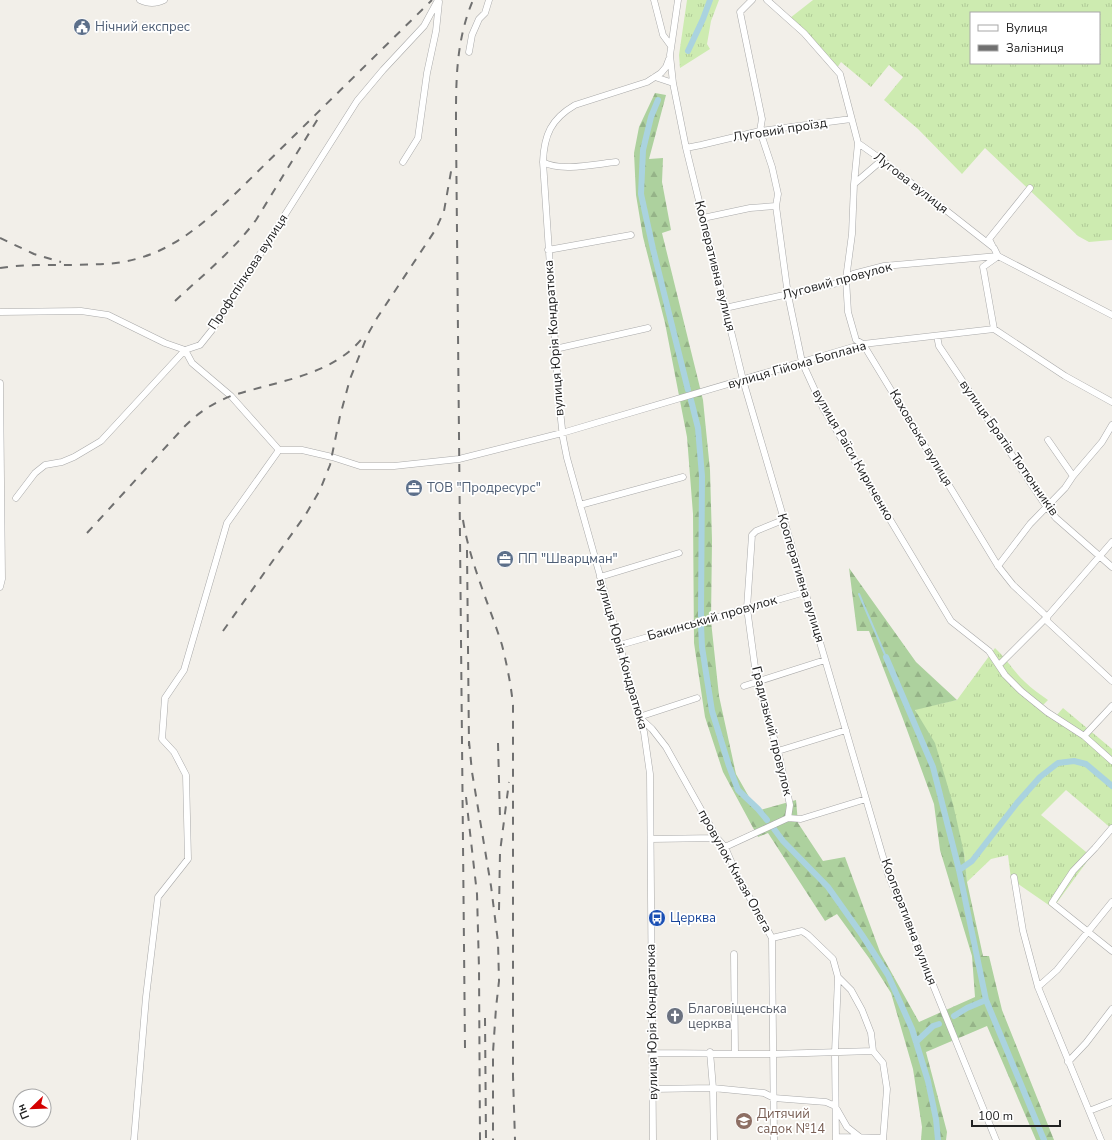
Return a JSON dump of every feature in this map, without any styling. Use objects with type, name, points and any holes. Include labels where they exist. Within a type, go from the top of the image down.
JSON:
[{"type":"street","points":[[140,0],[150,3],[157,3],[164,0]]},
{"type":"street","points":[[403,162],[418,138],[427,73],[436,31],[439,0]]},
{"type":"street","name":"Профспілкова вулиця","points":[[16,498],[35,473],[45,465],[62,462],[74,457],[101,441],[185,350],[200,345],[212,330],[357,102],[383,70],[424,26],[439,0]]},
{"type":"street","points":[[468,52],[472,35],[479,19],[485,13],[489,0]]},
{"type":"street","points":[[654,0],[663,35],[671,46]]},
{"type":"street","name":"Кооперативна вулиця","points":[[678,0],[670,55],[673,83],[686,148],[742,380],[888,874],[996,1140]]},
{"type":"street","name":"вулиця Раїси Кириченко","points":[[752,0],[740,12],[762,120],[760,131],[772,167],[778,194],[776,206],[788,294],[802,362],[823,408],[951,621],[989,651],[1005,675],[1021,691],[1047,712],[1084,736],[1112,761]]},
{"type":"street","points":[[767,0],[804,33],[840,74],[858,143]]},
{"type":"street","name":"вулиця Юрія Кондратюка","points":[[653,1140],[650,774],[644,732],[567,458],[562,432],[543,162],[544,146],[550,128],[567,110],[575,105],[637,85],[655,77],[666,67],[670,55]]},
{"type":"street","points":[[655,77],[673,83]]},
{"type":"street","name":"Луговий проїзд","points":[[686,148],[760,131],[851,119]]},
{"type":"street","name":"Лугова вулиця","points":[[858,143],[882,160],[994,248],[998,256],[1112,315]]},
{"type":"street","name":"Каховська вулиця","points":[[858,143],[854,184],[852,234],[846,279],[848,312],[856,340],[863,344],[998,566],[1013,584],[1046,617],[1047,621],[1112,681]]},
{"type":"street","points":[[854,184],[882,160]]},
{"type":"street","points":[[543,162],[550,166],[561,167],[616,162]]},
{"type":"street","points":[[1030,188],[989,239],[998,256],[983,267],[994,329],[1065,376],[1112,402]]},
{"type":"street","points":[[703,218],[750,208],[776,206]]},
{"type":"street","points":[[548,250],[631,235]]},
{"type":"street","name":"Луговий провулок","points":[[725,308],[838,283],[853,274],[884,266],[998,256]]},
{"type":"street","points":[[0,312],[81,311],[108,315],[165,343],[185,350],[192,363],[231,396],[279,450],[227,522],[184,670],[165,698],[162,739],[174,752],[186,775],[188,859],[158,897],[146,997],[134,1140]]},
{"type":"street","points":[[555,349],[648,328]]},
{"type":"street","name":"вулиця Гійома Боплана","points":[[279,450],[302,450],[332,456],[360,466],[394,466],[459,459],[562,432],[863,344],[994,329]]},
{"type":"street","name":"вулиця Братів Тютюнників","points":[[937,336],[939,346],[1046,506],[1056,518],[1112,567]]},
{"type":"street","points":[[0,383],[2,580],[0,587]]},
{"type":"street","points":[[998,566],[1030,524],[1065,488],[1073,476],[1102,442],[1112,425]]},
{"type":"street","points":[[1048,440],[1073,476]]},
{"type":"street","points":[[580,505],[683,477]]},
{"type":"street","name":"Градизький провулок","points":[[783,520],[756,531],[752,535],[747,608],[757,682],[778,751],[790,805],[788,818]]},
{"type":"street","points":[[999,665],[1046,617],[1112,542]]},
{"type":"street","points":[[600,577],[679,553]]},
{"type":"street","name":"Бакинський провулок","points":[[620,645],[804,592]]},
{"type":"street","points":[[744,686],[825,660]]},
{"type":"street","points":[[639,717],[697,698]]},
{"type":"street","points":[[1084,736],[1112,706]]},
{"type":"street","name":"провулок Князя Олега","points":[[639,717],[652,729],[666,748],[717,838],[724,847],[736,874],[772,938],[774,1140]]},
{"type":"street","points":[[778,751],[846,730]]},
{"type":"street","points":[[724,847],[788,818],[801,819],[866,799]]},
{"type":"street","points":[[1112,828],[1073,871],[1052,903],[1112,951]]},
{"type":"street","points":[[651,840],[717,838]]},
{"type":"street","points":[[1014,877],[1023,931],[1038,987],[1101,1140]]},
{"type":"street","points":[[1038,987],[1057,970],[1112,902]]},
{"type":"street","points":[[772,938],[802,931],[833,959],[838,977],[834,1106],[836,1139],[883,1139],[887,1089],[882,1063],[873,1051],[871,1033],[862,1010],[851,990],[838,977]]},
{"type":"street","points":[[734,954],[735,1053]]},
{"type":"street","points":[[1068,1062],[1086,1043],[1112,1009]]},
{"type":"street","points":[[652,1053],[710,1052],[774,1054],[873,1051]]},
{"type":"street","points":[[710,1052],[713,1088],[714,1140]]},
{"type":"street","points":[[653,1089],[713,1088],[764,1093],[774,1098],[826,1102],[834,1106],[847,1126],[861,1138]]},
{"type":"street","points":[[1089,1111],[1112,1102]]},
{"type":"green space","points":[[687,0],[719,0],[711,21],[707,44],[710,49],[680,68],[679,55]]},
{"type":"green space","points":[[813,0],[1112,0],[1112,240],[1089,242],[1078,236],[985,148],[962,174],[918,129],[884,100],[903,77],[889,65],[871,87],[841,62],[837,68],[790,18]]},
{"type":"green space","points":[[655,93],[666,95],[649,159],[663,158],[662,182],[671,230],[662,233],[703,400],[710,470],[712,540],[711,621],[719,696],[736,774],[757,811],[796,800],[798,823],[823,861],[845,857],[880,952],[919,1022],[975,997],[972,956],[940,850],[934,804],[869,631],[857,631],[849,568],[916,662],[957,700],[915,710],[935,743],[953,804],[964,853],[967,882],[983,956],[989,956],[1002,1010],[1054,1140],[1036,1140],[987,1026],[926,1052],[947,1132],[946,1140],[921,1140],[922,1127],[913,1069],[891,993],[869,958],[837,914],[825,921],[768,833],[758,837],[723,772],[705,717],[694,643],[693,514],[687,437],[665,323],[643,237],[636,195],[634,153],[639,127]]},
{"type":"green space","points":[[995,648],[1025,682],[1048,700],[1043,705],[1056,716],[1063,708],[1112,749],[1112,829],[1066,790],[1041,815],[1091,856],[1053,908],[1011,879],[1008,855],[991,859],[967,882],[964,853],[915,709],[957,700]]},
{"type":"waterway","points":[[688,51],[710,0]]},
{"type":"waterway","points":[[658,100],[651,117],[643,150],[641,194],[688,390]]},
{"type":"waterway","points":[[691,400],[698,428],[702,476],[701,616]]},
{"type":"waterway","points":[[859,594],[886,657]]},
{"type":"waterway","points":[[701,625],[702,647],[712,711],[729,766],[738,790],[767,820]]},
{"type":"waterway","points":[[886,657],[933,767],[959,870],[986,1000],[1044,1140]]},
{"type":"waterway","points":[[959,870],[972,861],[1017,803],[1040,777],[1058,763],[1074,761],[1086,764],[1112,786]]},
{"type":"waterway","points":[[774,829],[783,841],[828,887],[888,975],[912,1029],[928,1081],[936,1119],[938,1140]]},
{"type":"waterway","points":[[954,1016],[967,1008],[986,1000]]},
{"type":"waterway","points":[[916,1042],[933,1026],[939,1024]]},
{"type":"railway","points":[[0,268],[28,265],[116,263],[140,258],[171,245],[199,226],[238,191],[432,0]]},
{"type":"railway","points":[[465,1048],[456,113],[460,48],[467,16],[473,0]]},
{"type":"railway","points":[[175,301],[228,252],[256,220],[319,117]]},
{"type":"railway","points":[[223,631],[306,514],[320,490],[330,465],[340,416],[350,379],[368,334],[436,229],[444,211],[452,166]]},
{"type":"railway","points":[[0,238],[34,254],[61,262]]},
{"type":"railway","points":[[87,533],[185,426],[201,412],[231,396],[321,369],[352,349],[364,336]]},
{"type":"railway","points":[[463,520],[470,552],[502,645],[509,675],[513,705],[513,1076],[515,1140]]},
{"type":"railway","points":[[467,550],[469,746]]},
{"type":"railway","points":[[469,741],[472,772],[491,886],[498,942],[499,981],[493,1052],[493,1140]]},
{"type":"railway","points":[[498,743],[500,818]]},
{"type":"railway","points":[[499,910],[500,852],[509,782]]},
{"type":"railway","points":[[466,797],[477,894],[480,1140]]},
{"type":"railway","points":[[485,1018],[486,1140]]},
{"type":"place","name":"Нічний експрес","points":[[82,27]]},
{"type":"place","name":"ТОВ \"Продресурс\"","points":[[414,488]]},
{"type":"place","name":"ПП \"Шварцман\"","points":[[505,559]]},
{"type":"place","name":"Церква","points":[[657,918]]},
{"type":"place","name":"Благовіщенська церква","points":[[675,1016]]},
{"type":"place","name":"Дитячий садок №14","points":[[744,1121]]}]
